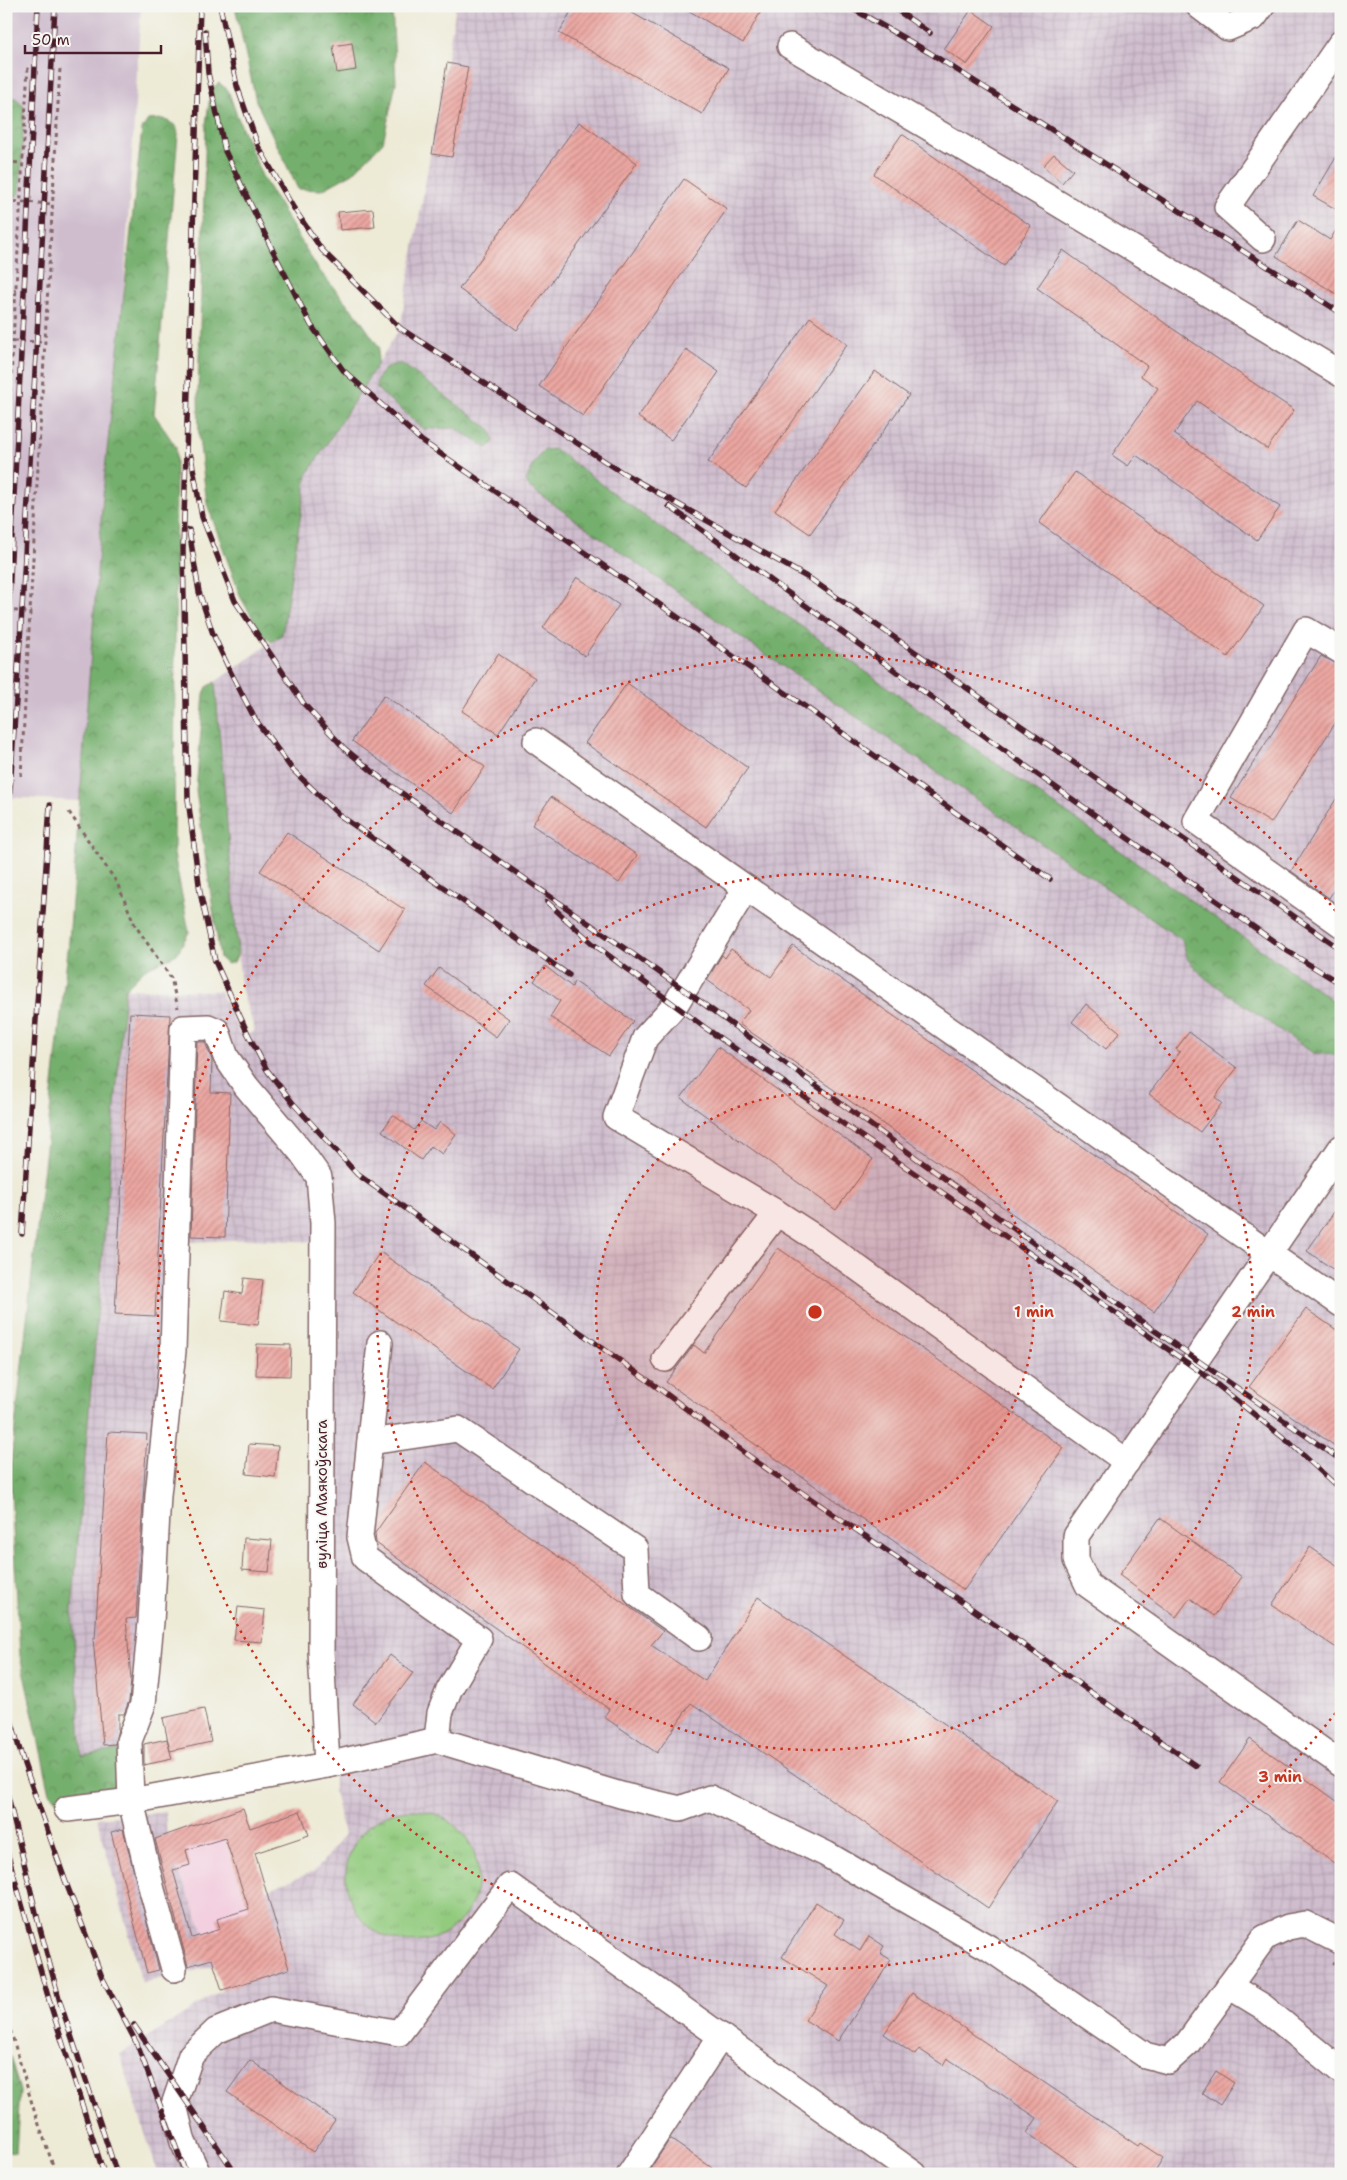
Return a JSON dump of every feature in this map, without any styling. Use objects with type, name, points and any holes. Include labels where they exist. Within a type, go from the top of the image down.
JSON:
[{"type":"street","points":[[1199,6],[1228,28],[1254,17],[1262,6]]},
{"type":"street","points":[[1263,239],[1227,207],[1341,44]]},
{"type":"street","points":[[790,46],[1049,198],[1341,374]]},
{"type":"street","points":[[1341,651],[1306,630],[1196,821],[1341,924]]},
{"type":"street","points":[[536,741],[1341,1304]]},
{"type":"street","points":[[746,888],[675,1005],[645,1038],[616,1117],[819,1240],[1126,1462]]},
{"type":"street","name":"вуліца Маякоўскага","points":[[184,1028],[208,1027],[217,1031],[226,1057],[246,1086],[320,1177],[324,1223],[321,1651],[327,1765]]},
{"type":"street","points":[[174,1969],[152,1890],[131,1801],[129,1741],[143,1704],[151,1622],[158,1495],[173,1351],[184,1028]]},
{"type":"street","points":[[1341,1148],[1076,1536],[1076,1560],[1088,1585],[1341,1764]]},
{"type":"street","points":[[665,1359],[777,1213]]},
{"type":"street","points":[[380,1343],[360,1538],[365,1558],[479,1639],[450,1690],[440,1713],[436,1740]]},
{"type":"street","points":[[370,1442],[458,1429],[635,1549],[637,1594],[699,1638]]},
{"type":"street","points":[[67,1809],[131,1801],[327,1765],[436,1740],[624,1796],[680,1809],[710,1798],[826,1854],[989,1948],[1145,2055],[1168,2062],[1187,2044],[1264,1938],[1288,1927],[1306,1924],[1334,1950]]},
{"type":"street","points":[[198,2174],[183,2142],[174,2105],[191,2055],[216,2032],[271,2009],[399,2033],[510,1886],[914,2174]]},
{"type":"street","points":[[1230,1986],[1262,2006],[1341,2071]]},
{"type":"street","points":[[630,2174],[721,2036]]},
{"type":"path","points":[[6,471],[28,65]]},
{"type":"path","points":[[21,776],[60,68]]},
{"type":"path","points":[[6,162],[22,163]]},
{"type":"path","points":[[6,201],[54,204]]},
{"type":"path","points":[[6,290],[16,290]]},
{"type":"path","points":[[13,341],[46,342]]},
{"type":"path","points":[[6,610],[31,612]]},
{"type":"path","points":[[69,812],[117,883],[135,925],[170,978],[184,1028]]},
{"type":"path","points":[[1334,1950],[1341,1968]]},
{"type":"path","points":[[6,2015],[33,2107],[56,2174]]},
{"type":"shaded area","points":[[6,6],[141,6],[93,802],[6,797]]},
{"type":"shaded area","points":[[456,6],[1341,6],[1341,2174],[158,2174],[120,2054],[222,1990],[289,1969],[269,1903],[267,1890],[315,1871],[344,1835],[334,1790],[319,1242],[250,1239],[189,1242],[135,1713],[119,1717],[123,1749],[82,1756],[72,1610],[125,989],[220,991],[241,1037],[255,1031],[241,988],[215,682],[282,635],[307,475],[400,328]]},
{"type":"shaded area","points":[[165,1812],[167,1834],[177,1869],[205,1934],[214,1966],[142,1983],[97,1818]]},
{"type":"shaded area","points":[[217,1817],[245,1898],[267,1890],[269,1903],[289,1969],[222,1990],[205,1934],[177,1869],[167,1834]]},
{"type":"green space","points":[[235,6],[392,6],[396,83],[383,142],[353,173],[322,190],[298,189],[256,101]]},
{"type":"green space","points":[[219,83],[228,90],[262,176],[318,269],[359,318],[379,347],[377,365],[307,475],[282,635],[271,642],[261,632],[241,598],[207,504],[199,438],[198,394],[206,124],[211,89]]},
{"type":"green space","points":[[6,97],[15,98],[24,105],[20,193],[13,198],[6,197]]},
{"type":"green space","points":[[164,119],[176,126],[178,134],[154,414],[176,447],[174,854],[189,932],[177,954],[145,969],[125,989],[72,1610],[82,1756],[123,1749],[124,1786],[117,1795],[59,1804],[50,1793],[20,1656],[10,1472],[69,941],[105,469],[142,129],[148,120]]},
{"type":"green space","points":[[401,363],[491,430],[494,442],[487,448],[455,428],[424,429],[377,389],[378,379],[383,371]]},
{"type":"green space","points":[[555,449],[647,518],[1341,1006],[1341,1055],[1313,1053],[1205,978],[1188,960],[1182,940],[762,652],[529,487],[526,481],[532,466],[544,450]]},
{"type":"green space","points":[[215,682],[238,953],[234,962],[227,964],[220,958],[196,791],[204,694],[207,687]]},
{"type":"green space","points":[[412,1810],[437,1815],[448,1821],[458,1830],[467,1840],[473,1851],[478,1876],[473,1901],[467,1912],[458,1922],[448,1931],[437,1937],[412,1942],[387,1937],[376,1931],[366,1922],[357,1912],[351,1901],[346,1876],[351,1851],[357,1840],[366,1830],[376,1821],[387,1815]]},
{"type":"green space","points":[[6,2042],[20,2091],[16,2152],[6,2151]]},
{"type":"building","points":[[574,6],[620,6],[729,68],[702,114],[559,33]]},
{"type":"building","points":[[681,6],[764,6],[743,43]]},
{"type":"building","points":[[971,10],[994,26],[967,65],[944,49]]},
{"type":"building","points":[[352,43],[356,70],[337,73],[333,46]]},
{"type":"building","points":[[447,63],[468,67],[452,157],[432,154]]},
{"type":"building","points":[[579,122],[637,163],[517,330],[459,289]]},
{"type":"building","points":[[902,134],[1031,226],[1004,266],[874,174]]},
{"type":"building","points":[[1341,149],[1341,212],[1313,196]]},
{"type":"building","points":[[1054,154],[1073,170],[1062,183],[1043,166]]},
{"type":"building","points":[[684,179],[727,209],[583,416],[539,386]]},
{"type":"building","points":[[373,209],[375,227],[340,230],[338,212]]},
{"type":"building","points":[[1298,220],[1330,240],[1341,222],[1341,297],[1276,256]]},
{"type":"building","points":[[1063,250],[1173,329],[1294,410],[1267,449],[1197,401],[1174,434],[1280,507],[1257,540],[1136,455],[1128,466],[1112,455],[1158,388],[1141,376],[1147,366],[1037,288]]},
{"type":"building","points":[[810,317],[847,344],[746,488],[708,462]]},
{"type":"building","points":[[686,349],[719,372],[671,440],[638,417]]},
{"type":"building","points":[[875,371],[909,395],[810,534],[775,510]]},
{"type":"building","points":[[1075,472],[1264,606],[1228,657],[1039,523]]},
{"type":"building","points":[[577,577],[619,605],[585,656],[543,628]]},
{"type":"building","points":[[498,654],[535,678],[498,734],[462,711]]},
{"type":"building","points":[[1321,656],[1341,665],[1341,714],[1271,823],[1231,798]]},
{"type":"building","points":[[627,683],[748,768],[706,827],[585,743]]},
{"type":"building","points":[[384,695],[485,767],[453,813],[352,741]]},
{"type":"building","points":[[1341,791],[1341,879],[1329,898],[1291,871]]},
{"type":"building","points":[[551,797],[637,855],[619,883],[532,825]]},
{"type":"building","points":[[287,832],[405,910],[379,950],[260,871]]},
{"type":"building","points":[[793,946],[1208,1234],[1154,1312],[739,1024],[749,1010],[707,980],[722,955],[725,958],[731,949],[771,977]]},
{"type":"building","points":[[545,966],[572,987],[574,981],[633,1021],[609,1056],[550,1017],[560,1001],[534,981]]},
{"type":"building","points":[[439,968],[509,1019],[496,1037],[426,986]]},
{"type":"building","points":[[1086,1004],[1120,1032],[1106,1049],[1072,1022]]},
{"type":"building","points":[[130,1013],[170,1015],[155,1316],[115,1314]]},
{"type":"building","points":[[1189,1032],[1237,1068],[1215,1097],[1222,1103],[1200,1132],[1149,1094],[1180,1052],[1176,1049]]},
{"type":"building","points":[[197,1042],[205,1042],[212,1060],[211,1092],[230,1093],[225,1237],[191,1236]]},
{"type":"building","points":[[718,1047],[873,1159],[836,1210],[681,1098]]},
{"type":"building","points":[[393,1115],[414,1130],[421,1121],[434,1130],[440,1122],[456,1134],[442,1154],[431,1146],[421,1160],[382,1131]]},
{"type":"building","points":[[1341,1202],[1341,1275],[1307,1251]]},
{"type":"building","points":[[778,1248],[1064,1448],[964,1590],[666,1382],[694,1345],[704,1353]]},
{"type":"building","points":[[380,1252],[519,1349],[492,1389],[353,1292]]},
{"type":"building","points":[[244,1278],[263,1280],[258,1325],[221,1321],[225,1291],[242,1294]]},
{"type":"building","points":[[1306,1309],[1341,1333],[1341,1450],[1249,1387]]},
{"type":"building","points":[[257,1344],[291,1345],[290,1376],[256,1375]]},
{"type":"building","points":[[108,1432],[147,1434],[136,1618],[126,1619],[131,1679],[129,1701],[124,1714],[118,1714],[115,1744],[103,1745],[93,1639],[95,1639]]},
{"type":"building","points":[[249,1444],[278,1446],[275,1477],[246,1474]]},
{"type":"building","points":[[425,1462],[663,1631],[651,1645],[705,1681],[758,1597],[1058,1801],[988,1908],[691,1703],[657,1753],[604,1717],[609,1709],[376,1543],[375,1533]]},
{"type":"building","points":[[1160,1518],[1242,1577],[1214,1616],[1190,1598],[1176,1617],[1119,1575]]},
{"type":"building","points":[[244,1538],[272,1540],[269,1572],[242,1570]]},
{"type":"building","points":[[1310,1547],[1341,1568],[1341,1651],[1272,1605]]},
{"type":"building","points":[[238,1607],[265,1610],[262,1642],[234,1640]]},
{"type":"building","points":[[390,1655],[413,1673],[376,1722],[353,1704]]},
{"type":"building","points":[[204,1709],[211,1742],[170,1751],[163,1718]]},
{"type":"building","points":[[167,1739],[172,1759],[144,1765],[144,1744]]},
{"type":"building","points":[[1250,1739],[1341,1804],[1341,1868],[1220,1782]]},
{"type":"building","points":[[243,1808],[250,1828],[300,1811],[309,1835],[255,1853],[289,1969],[222,1990],[212,1959],[188,1966],[155,1839]],"holes":[[[225,1838],[249,1909],[217,1919],[220,1929],[192,1938],[173,1870],[190,1865],[186,1850]]]},
{"type":"building","points":[[123,1829],[159,1970],[147,1973],[111,1832]]},
{"type":"building","points":[[816,1902],[844,1920],[835,1934],[860,1951],[869,1936],[884,1946],[880,1953],[891,1960],[838,2041],[805,2020],[828,1986],[782,1957]]},
{"type":"building","points":[[912,1993],[1138,2146],[1140,2143],[1163,2158],[1153,2174],[1088,2174],[1027,2133],[1037,2118],[947,2058],[943,2065],[919,2049],[915,2055],[884,2034]]},
{"type":"building","points":[[250,2060],[335,2120],[313,2152],[227,2092]]},
{"type":"building","points":[[1216,2071],[1234,2083],[1220,2105],[1202,2093]]},
{"type":"building","points":[[670,2139],[721,2174],[647,2174]]},
{"type":"railway","points":[[6,660],[38,6]]},
{"type":"railway","points":[[6,850],[22,610],[55,6]]},
{"type":"railway","points":[[200,6],[183,550],[188,799],[200,892],[215,961],[248,1034],[267,1070],[292,1102],[357,1174],[653,1384],[757,1462],[978,1613],[1196,1766]]},
{"type":"railway","points":[[220,6],[237,86],[258,146],[293,207],[322,250],[400,328],[623,473],[812,580],[1341,949]]},
{"type":"railway","points":[[848,6],[930,53],[1341,313]]},
{"type":"railway","points":[[891,6],[930,33]]},
{"type":"railway","points":[[205,31],[208,73],[225,151],[311,325],[343,370],[422,441],[642,592],[1050,879]]},
{"type":"railway","points":[[191,457],[202,517],[235,601],[304,704],[345,749],[383,780],[683,989],[1148,1326],[1341,1460]]},
{"type":"railway","points":[[669,506],[1041,777],[1289,952],[1341,984]]},
{"type":"railway","points":[[189,530],[199,592],[213,634],[255,719],[292,769],[338,814],[569,975]]},
{"type":"railway","points":[[22,1234],[50,805]]},
{"type":"railway","points":[[547,902],[592,943],[704,1027],[1205,1375],[1290,1443],[1341,1490]]},
{"type":"railway","points":[[6,1687],[11,1720],[23,1761],[65,1880],[102,1977],[137,2044],[186,2174]]},
{"type":"railway","points":[[6,1788],[38,1921],[60,2002],[117,2174]]},
{"type":"railway","points":[[6,1848],[49,2000],[104,2174]]},
{"type":"railway","points":[[134,2025],[236,2174]]}]
